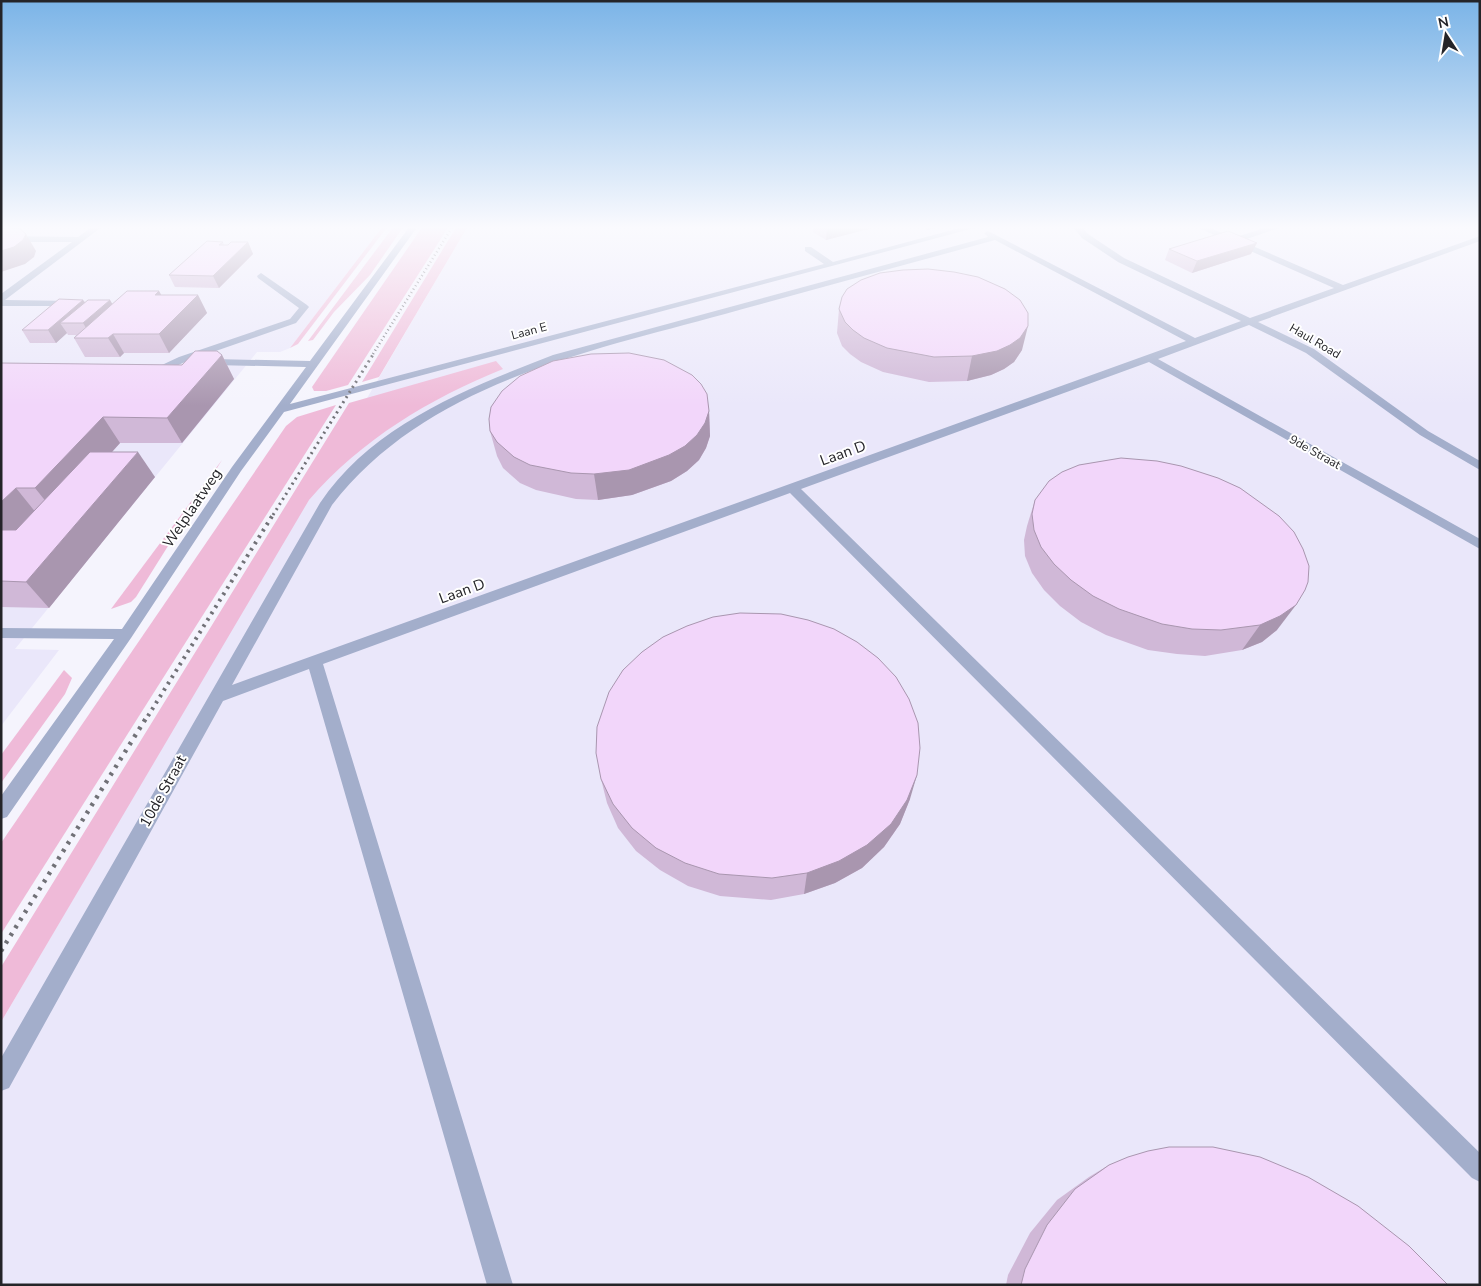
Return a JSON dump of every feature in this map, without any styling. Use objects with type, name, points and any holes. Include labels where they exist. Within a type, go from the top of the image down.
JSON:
[{"type":"street","points":[[1,301],[20,286]]},
{"type":"street","points":[[275,286],[304,308],[293,320],[148,373],[214,362],[313,364]]},
{"type":"street","name":"Welplaatweg","points":[[1,811],[126,634],[236,470],[370,286]]},
{"type":"street","name":"Laan E","points":[[280,410],[751,286]]},
{"type":"street","name":"10de Straat","points":[[1,1080],[326,503],[350,474],[396,436],[457,399],[497,380],[590,347],[815,286]]},
{"type":"street","points":[[1089,286],[1195,342]]},
{"type":"street","name":"Haul Road","points":[[1176,286],[1325,360],[1424,433],[1480,466]]},
{"type":"street","points":[[1338,286],[1343,288]]},
{"type":"street","name":"Laan D","points":[[216,697],[1149,358],[1253,323],[1348,286]]},
{"type":"street","points":[[1,301],[89,304]]},
{"type":"street","name":"9de Straat","points":[[1149,358],[1480,545]]},
{"type":"street","points":[[792,488],[1480,1170]]},
{"type":"street","points":[[1,633],[126,634]]},
{"type":"street","points":[[315,662],[500,1285]]},
{"type":"shaded area","points":[[1,286],[337,286],[290,348],[280,352],[257,352],[15,649],[59,650],[1,726]]},
{"type":"shaded area","points":[[337,286],[342,286],[298,344],[290,348]]},
{"type":"shaded area","points":[[349,286],[359,286],[334,312],[313,340],[308,341]]},
{"type":"shaded area","points":[[382,286],[411,286],[348,385],[326,391],[314,391],[312,387]]},
{"type":"shaded area","points":[[420,286],[433,286],[379,377],[362,382]]},
{"type":"shaded area","points":[[433,286],[1480,286],[1480,1285],[1,1285],[1,1022]]},
{"type":"shaded area","points":[[496,361],[503,369],[449,394],[398,423],[351,458],[309,500],[1,1022],[1,967],[349,403]]},
{"type":"shaded area","points":[[336,405],[1,934],[1,843],[286,426],[297,417]]},
{"type":"shaded area","points":[[222,460],[136,597],[131,602],[111,609]]},
{"type":"shaded area","points":[[64,670],[72,678],[65,694],[1,783],[1,755]]},
{"type":"building","points":[[852,286],[998,286],[1020,300],[1028,313],[1028,326],[1020,338],[1010,345],[997,351],[972,356],[934,357],[887,348],[864,338],[845,322],[839,309],[842,297],[847,289]]},
{"type":"building","points":[[127,291],[159,291],[155,295],[198,295],[159,334],[113,334],[108,338],[74,338]]},
{"type":"building","points":[[59,299],[83,300],[48,330],[22,330]]},
{"type":"building","points":[[88,300],[110,300],[83,323],[60,323]]},
{"type":"building","points":[[195,351],[217,351],[222,355],[167,418],[103,417],[35,488],[16,488],[1,502],[1,363],[182,365]]},
{"type":"building","points":[[629,353],[664,360],[692,375],[701,384],[707,394],[709,411],[705,423],[697,435],[685,446],[669,455],[629,470],[594,474],[571,473],[530,465],[514,457],[497,442],[490,431],[491,407],[502,391],[520,376],[553,361],[591,354]]},
{"type":"building","points":[[90,452],[138,452],[26,582],[1,581],[1,530],[16,530]]},
{"type":"building","points":[[1121,458],[1157,461],[1181,466],[1218,478],[1240,488],[1279,516],[1294,532],[1309,566],[1308,582],[1296,605],[1280,616],[1260,625],[1221,630],[1192,629],[1162,624],[1119,609],[1093,596],[1071,580],[1054,564],[1041,547],[1034,530],[1032,514],[1035,500],[1049,481],[1062,472],[1079,465]]},
{"type":"building","points":[[740,613],[781,614],[808,620],[834,629],[857,642],[878,658],[896,677],[909,699],[918,723],[920,748],[917,775],[907,800],[891,824],[867,845],[839,861],[807,873],[772,878],[719,874],[685,863],[656,848],[632,828],[613,804],[601,779],[596,753],[597,727],[609,692],[623,670],[642,652],[663,637],[713,617]]},
{"type":"building","points":[[1169,1147],[1213,1147],[1260,1157],[1308,1177],[1358,1206],[1409,1246],[1448,1285],[1021,1285],[1025,1269],[1047,1225],[1075,1189],[1109,1165],[1148,1151]]},
{"type":"railway","points":[[373,354],[415,286]]},
{"type":"railway","points":[[273,515],[374,353]]},
{"type":"railway","points":[[148,716],[274,513]]},
{"type":"railway","points":[[1,951],[148,715]]}]
